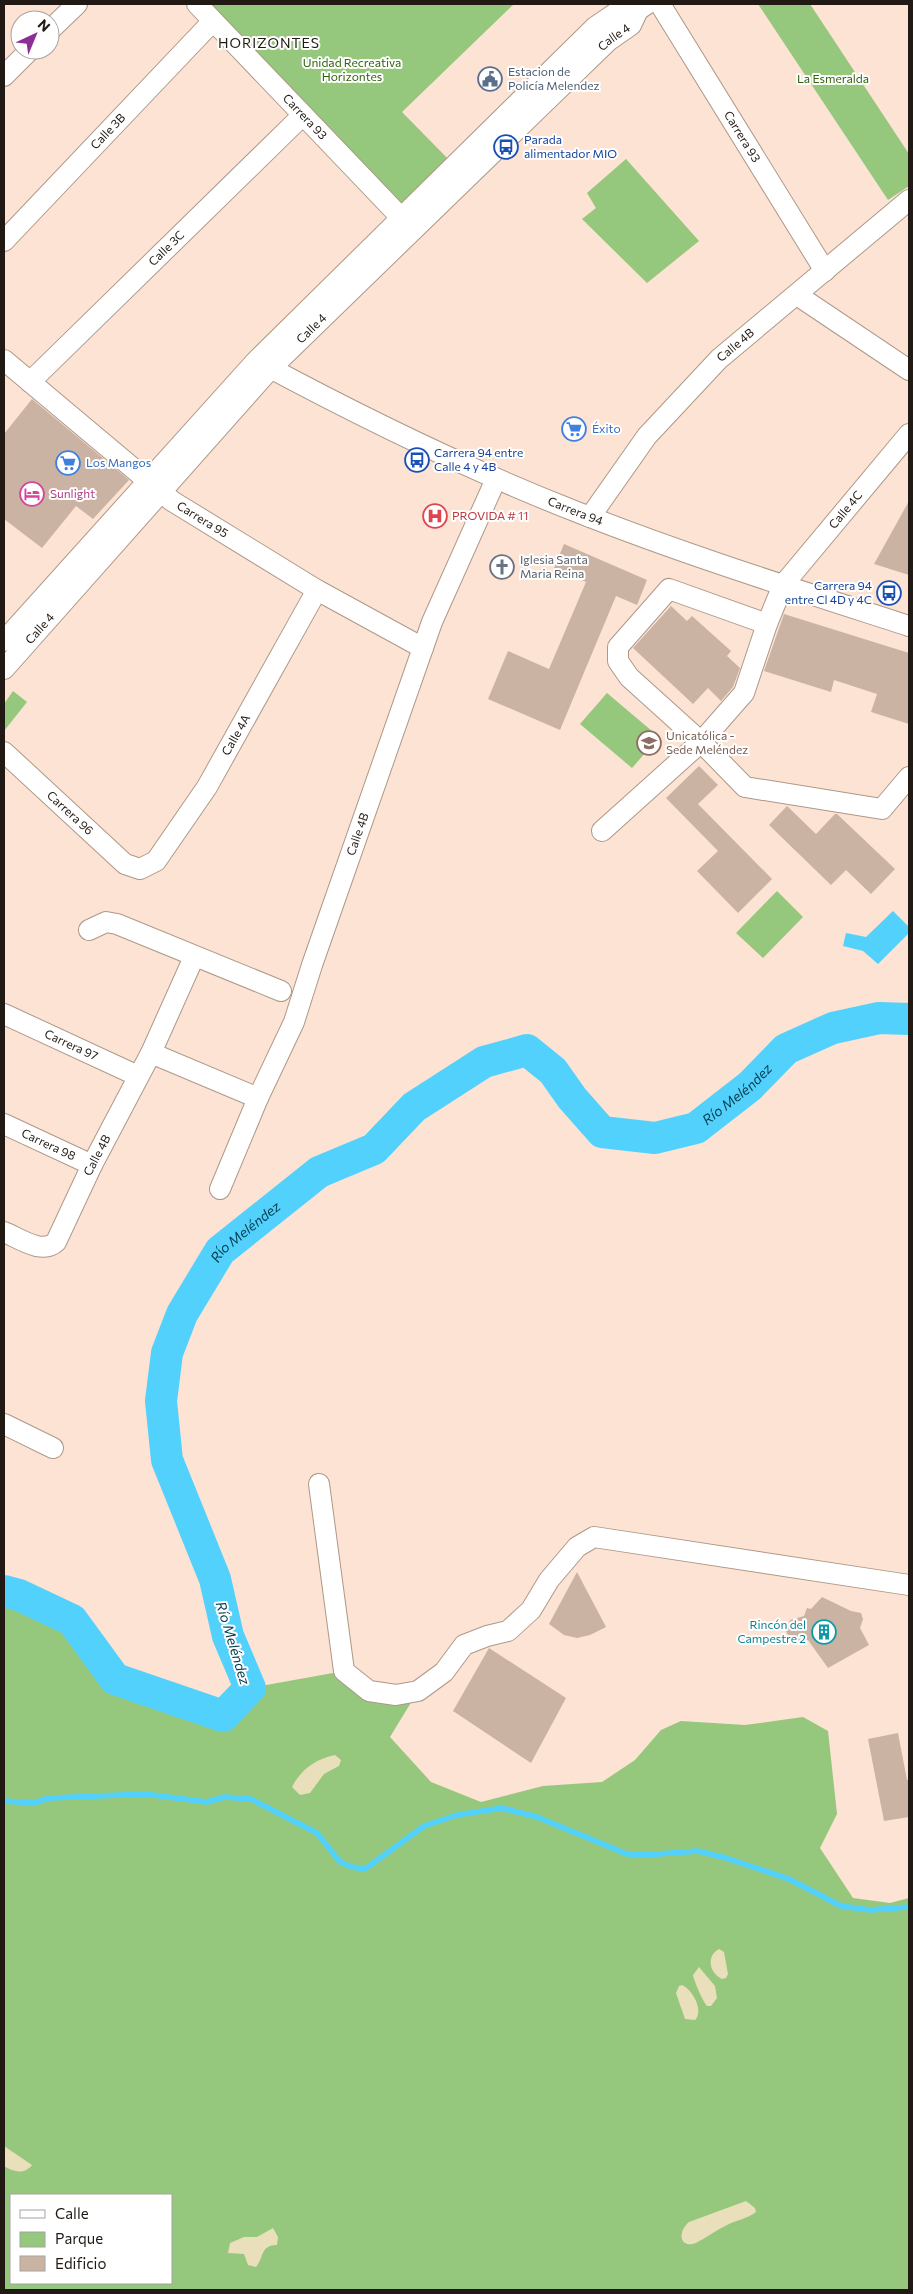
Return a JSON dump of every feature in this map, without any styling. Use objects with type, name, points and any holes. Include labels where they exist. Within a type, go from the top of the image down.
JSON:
[{"type":"street","points":[[60,21],[78,4]]},
{"type":"street","name":"Carrera 93","points":[[197,4],[407,224]]},
{"type":"street","name":"Carrera 93","points":[[660,4],[825,271]]},
{"type":"street","name":"Calle 4","points":[[4,669],[155,488],[264,364],[407,224],[595,27],[620,10],[643,7]]},
{"type":"street","name":"Calle 3B","points":[[4,241],[213,21]]},
{"type":"street","points":[[4,76],[20,60]]},
{"type":"street","name":"Calle 3C","points":[[30,382],[303,114]]},
{"type":"street","name":"Calle 4B","points":[[590,517],[647,436],[719,360],[909,200]]},
{"type":"street","points":[[797,295],[909,370]]},
{"type":"street","name":"Carrera 95","points":[[4,360],[155,488],[317,590],[422,648]]},
{"type":"street","name":"Carrera 94","points":[[264,364],[378,425],[496,479],[590,517],[909,626]]},
{"type":"street","name":"Calle 4C","points":[[602,830],[701,742],[744,693],[766,624],[783,584],[909,434]]},
{"type":"street","name":"Calle 4B","points":[[220,1189],[258,1098],[294,1022],[422,648],[496,479]]},
{"type":"street","name":"Calle 4","points":[[4,641],[155,488]]},
{"type":"street","name":"Calle 4A","points":[[140,869],[156,861],[207,787],[317,590]]},
{"type":"street","points":[[766,624],[669,590],[618,647],[618,661],[629,677],[701,742],[745,787],[882,809],[909,777]]},
{"type":"street","name":"Carrera 96","points":[[4,752],[125,864],[140,869]]},
{"type":"street","points":[[89,930],[106,922],[117,924],[281,991]]},
{"type":"street","name":"Calle 4B","points":[[4,1232],[43,1248],[50,1247],[56,1242],[92,1165],[151,1053],[194,957]]},
{"type":"street","name":"Carrera 97","points":[[4,1014],[138,1076]]},
{"type":"street","points":[[151,1053],[258,1098]]},
{"type":"street","name":"Carrera 98","points":[[4,1124],[92,1165]]},
{"type":"street","points":[[4,1424],[53,1448]]},
{"type":"street","points":[[319,1484],[344,1671],[369,1691],[396,1696],[418,1691],[444,1672],[464,1645],[487,1636],[508,1631],[531,1610],[549,1580],[578,1547],[594,1537],[909,1585]]},
{"type":"green space","name":"Unidad Recreativa Horizontes","points":[[197,4],[514,4],[402,112],[454,165],[401,218]]},
{"type":"green space","name":"La Esmeralda","points":[[758,4],[810,4],[909,154],[909,186],[888,200]]},
{"type":"green space","points":[[626,159],[699,241],[647,283],[582,219],[596,208],[587,193]]},
{"type":"green space","points":[[13,691],[27,702],[4,731],[4,704]]},
{"type":"green space","points":[[607,693],[659,737],[632,768],[580,724]]},
{"type":"green space","points":[[777,891],[803,917],[763,958],[736,933]]},
{"type":"green space","points":[[4,1591],[19,1595],[72,1620],[115,1679],[223,1716],[250,1688],[344,1671],[369,1691],[418,1691],[390,1737],[431,1782],[481,1802],[543,1786],[602,1782],[635,1760],[661,1730],[681,1721],[745,1725],[803,1717],[828,1731],[837,1814],[820,1848],[853,1898],[890,1903],[909,1898],[909,2290],[4,2290]]},
{"type":"sand","points":[[335,1755],[341,1760],[339,1766],[324,1774],[310,1793],[300,1795],[292,1787],[300,1775],[315,1762]]},
{"type":"sand","points":[[719,1949],[724,1952],[728,1974],[726,1978],[722,1979],[714,1973],[711,1964],[712,1956]]},
{"type":"sand","points":[[699,1967],[715,1986],[717,1998],[711,2006],[705,2004],[693,1975]]},
{"type":"sand","points":[[682,1985],[690,1991],[698,2006],[695,2020],[685,2019],[676,1993],[679,1986]]},
{"type":"sand","points":[[4,2146],[32,2165],[26,2170],[19,2172],[4,2166]]},
{"type":"sand","points":[[746,2201],[755,2208],[756,2212],[723,2227],[696,2243],[687,2244],[682,2239],[682,2231],[689,2222]]},
{"type":"sand","points":[[273,2228],[278,2237],[277,2245],[268,2247],[265,2250],[256,2267],[248,2265],[244,2254],[228,2253],[230,2243],[244,2237],[257,2237]]},
{"type":"water","points":[[893,911],[909,927],[909,933],[878,964],[863,951],[843,946],[846,933],[866,937]]},
{"type":"building","name":"Los Mangos","points":[[32,399],[129,480],[93,519],[76,506],[42,548],[4,519],[4,434]]},
{"type":"building","points":[[909,501],[909,575],[874,564]]},
{"type":"building","points":[[564,544],[647,580],[637,605],[616,596],[560,730],[488,699],[508,651],[549,669],[586,582],[554,568]]},
{"type":"building","points":[[671,606],[687,621],[692,616],[731,651],[727,656],[740,668],[733,687],[721,701],[708,688],[693,704],[633,648]]},
{"type":"building","points":[[784,614],[909,653],[909,724],[871,712],[877,694],[834,680],[831,692],[764,671]]},
{"type":"building","points":[[699,766],[718,785],[698,804],[772,879],[738,913],[697,871],[718,851],[666,798]]},
{"type":"building","points":[[787,806],[816,834],[837,814],[895,869],[871,894],[846,870],[831,885],[769,825]]},
{"type":"building","points":[[577,1572],[606,1627],[590,1635],[577,1638],[564,1635],[549,1624]]},
{"type":"building","name":"Rincón del Campestre 2","points":[[822,1597],[851,1611],[861,1613],[863,1619],[860,1628],[869,1645],[828,1668],[808,1640],[796,1642],[790,1639],[786,1631],[790,1620],[804,1616],[807,1608],[811,1609]]},
{"type":"building","points":[[489,1648],[566,1698],[531,1763],[453,1711]]},
{"type":"building","points":[[898,1733],[907,1780],[909,1780],[909,1817],[884,1821],[868,1739]]},
{"type":"waterway","name":"Río Meléndez","points":[[4,1591],[19,1595],[72,1620],[115,1679],[223,1716],[250,1688],[228,1636],[215,1579],[167,1460],[161,1401],[167,1353],[182,1314],[220,1251],[319,1172],[374,1149],[414,1107],[484,1062],[527,1050],[553,1071],[572,1098],[602,1132],[655,1138],[696,1128],[750,1086],[786,1049],[833,1028],[879,1018],[909,1019]]},
{"type":"waterway","points":[[4,1801],[33,1803],[50,1798],[145,1794],[207,1802],[224,1797],[251,1799],[317,1833],[340,1862],[352,1867],[365,1869],[424,1826],[457,1815],[502,1808],[537,1817],[627,1854],[645,1855],[698,1851],[726,1858],[789,1879],[841,1906],[870,1910],[909,1907]]},
{"type":"place","name":"Estacion de Policía Melendez","points":[[490,79]]},
{"type":"place","name":"Parada alimentador MIO","points":[[506,147]]},
{"type":"place","name":"Éxito","points":[[574,429]]},
{"type":"place","name":"Carrera 94 entre Calle 4 y 4B","points":[[417,460]]},
{"type":"place","name":"Los Mangos","points":[[68,463]]},
{"type":"place","name":"Sunlight","points":[[32,494]]},
{"type":"place","name":"PROVIDA # 11","points":[[435,516]]},
{"type":"place","name":"Iglesia Santa Maria Reina","points":[[502,567]]},
{"type":"place","name":"Carrera 94 entre Cl 4D y 4C","points":[[889,593]]},
{"type":"place","name":"Unicatólica - Sede Meléndez","points":[[649,743]]},
{"type":"place","name":"Rincón del Campestre 2","points":[[824,1632]]},
{"type":"district","name":"HORIZONTES","points":[[269,43]]}]
